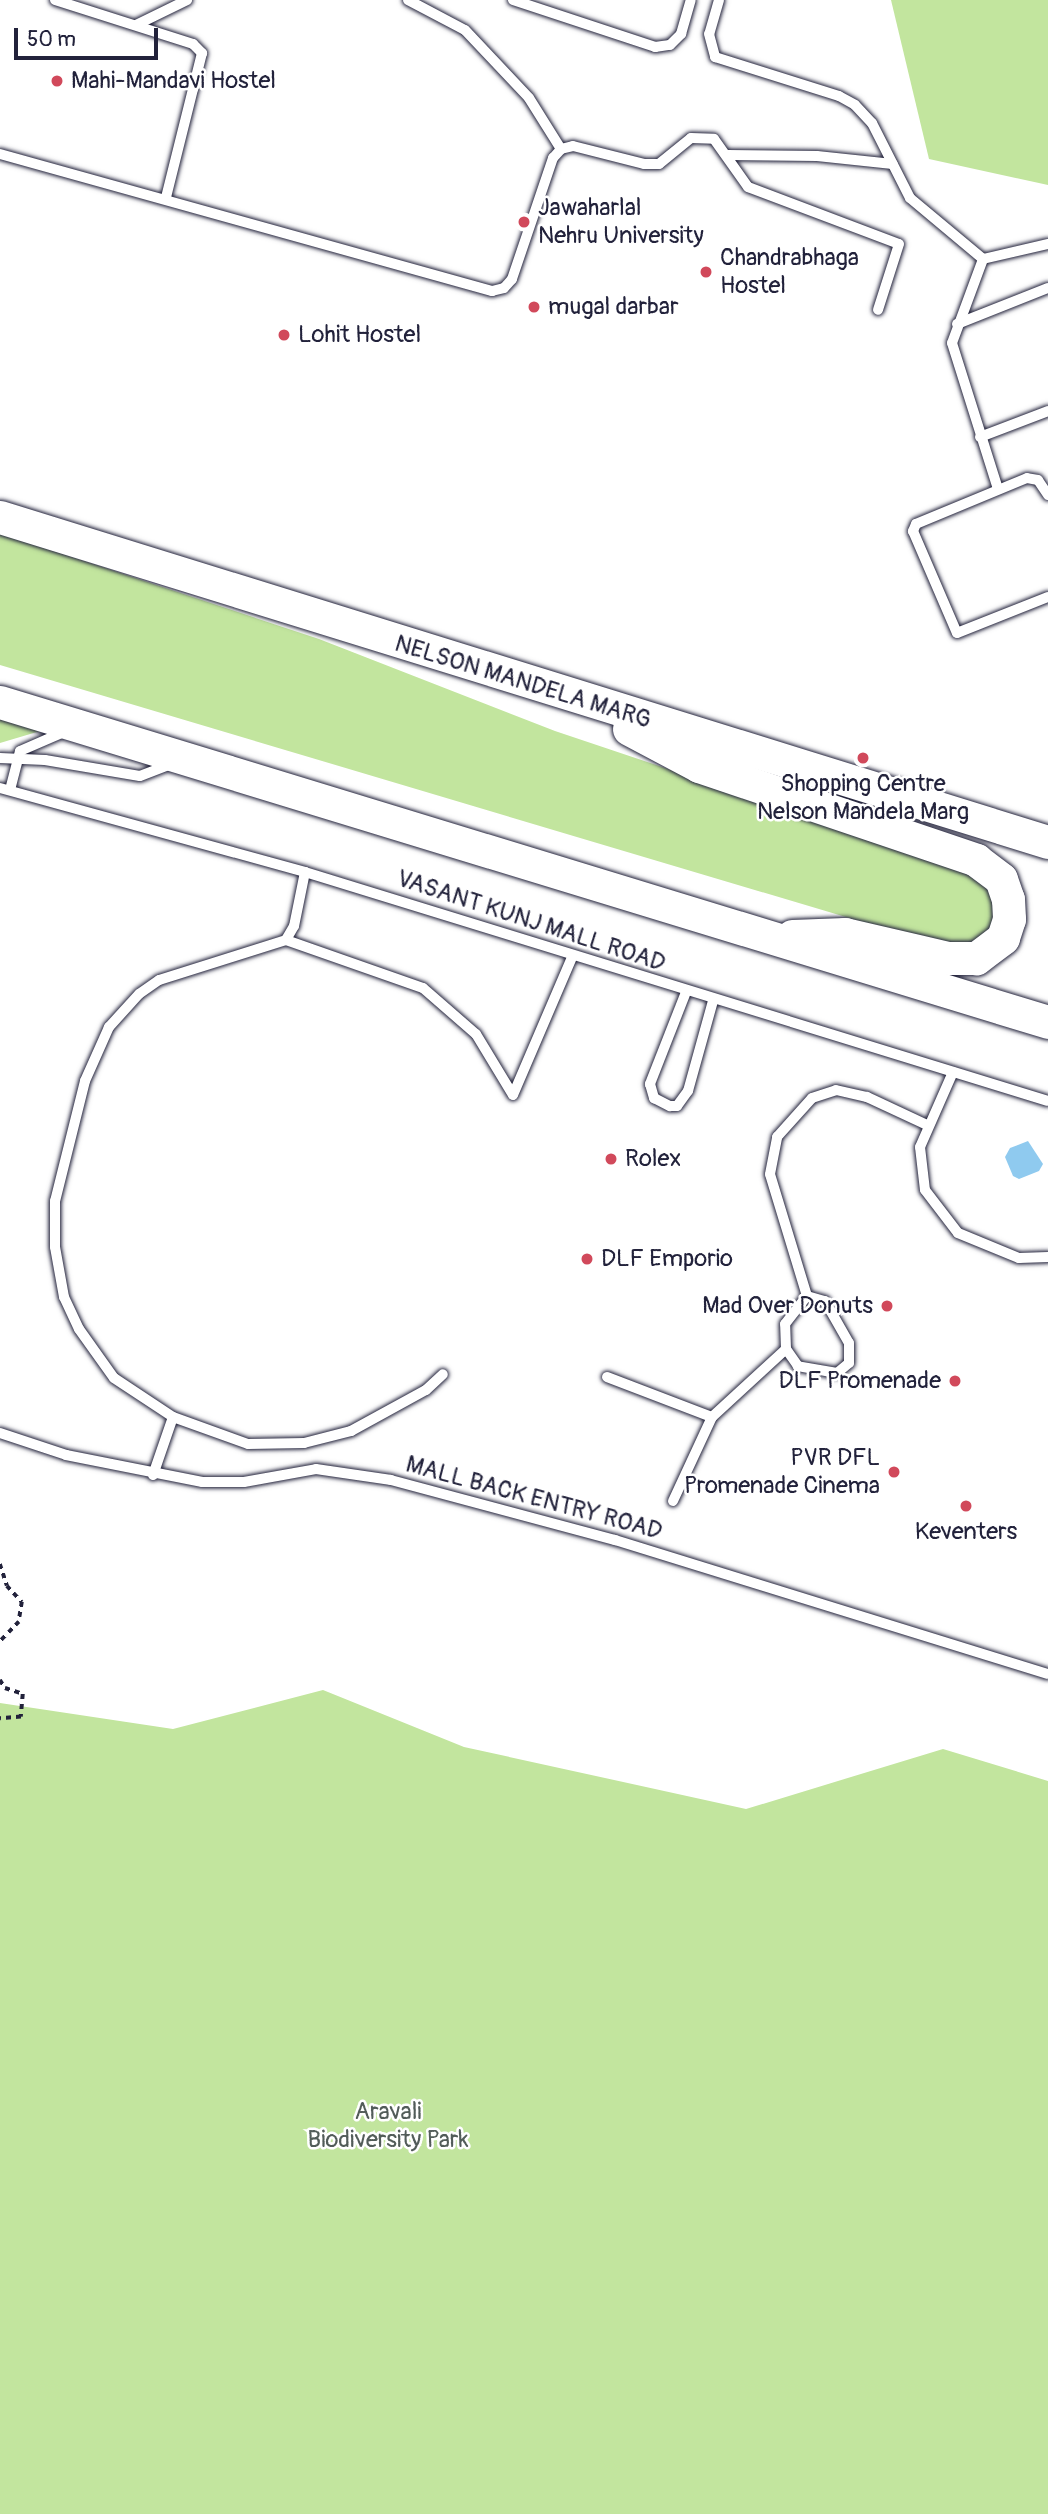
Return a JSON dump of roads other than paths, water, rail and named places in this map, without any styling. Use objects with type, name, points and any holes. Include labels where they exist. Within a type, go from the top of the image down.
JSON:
[{"type":"main road","name":"NELSON MANDELA MARG","points":[[0,517],[592,704],[1048,842]]},
{"type":"main road","points":[[0,702],[1048,1022]]},
{"type":"main road","points":[[592,704],[642,738],[699,766],[935,842],[976,860],[1001,879],[1008,899],[1009,919],[1003,938],[976,958],[948,958],[845,934],[768,937]]},
{"type":"lane","points":[[55,0],[192,44],[202,53],[166,197]]},
{"type":"lane","points":[[136,25],[187,0]]},
{"type":"lane","points":[[408,0],[464,30],[529,98],[561,149]]},
{"type":"lane","points":[[513,0],[655,47],[670,45],[681,34],[691,0]]},
{"type":"lane","points":[[719,0],[709,34],[715,57],[839,96],[855,105],[872,124],[910,198],[983,259]]},
{"type":"lane","points":[[0,154],[166,197],[492,291],[505,288],[512,279],[553,158],[561,149],[573,146],[644,164],[659,164],[691,138],[714,139],[728,155],[730,167],[748,187],[899,244],[878,310]]},
{"type":"lane","points":[[728,155],[893,164]]},
{"type":"lane","points":[[983,259],[1048,244]]},
{"type":"lane","points":[[983,259],[957,324],[952,354],[999,489]]},
{"type":"lane","points":[[957,324],[1048,288]]},
{"type":"lane","points":[[981,437],[1048,411]]},
{"type":"lane","points":[[1048,495],[1033,478],[999,489],[914,526],[914,536],[950,625],[961,633],[1048,597]]},
{"type":"lane","points":[[5,789],[15,758],[27,747],[77,726]]},
{"type":"lane","points":[[0,758],[140,776],[182,758]]},
{"type":"lane","name":"VASANT KUNJ MALL ROAD","points":[[5,789],[305,872],[713,1001],[1048,1101]]},
{"type":"lane","points":[[286,940],[294,926],[305,872]]},
{"type":"lane","points":[[443,1374],[426,1390],[382,1416],[314,1441],[248,1444],[173,1417],[114,1378],[85,1339],[64,1297],[53,1224],[71,1128],[99,1046],[139,994],[205,962],[286,940],[423,988],[475,1034],[513,1096],[573,955]]},
{"type":"lane","points":[[686,992],[650,1084],[654,1098],[670,1106],[684,1100],[688,1091],[713,1001]]},
{"type":"lane","points":[[953,1072],[927,1125],[920,1167],[925,1190],[939,1213],[958,1233],[991,1250],[1019,1258],[1048,1257]]},
{"type":"lane","points":[[807,1296],[770,1174],[777,1137],[813,1098],[836,1090],[867,1097],[927,1125]]},
{"type":"lane","points":[[807,1296],[825,1301],[849,1343],[849,1363],[837,1373],[815,1372],[798,1366],[786,1349],[785,1324],[807,1296]]},
{"type":"lane","points":[[673,1501],[712,1417],[786,1349]]},
{"type":"lane","points":[[607,1377],[712,1417]]},
{"type":"lane","points":[[153,1475],[173,1417]]},
{"type":"lane","name":"MALL BACK ENTRY ROAD","points":[[0,1433],[153,1475],[202,1482],[244,1482],[316,1469],[391,1480],[615,1540],[1048,1674]]},
{"type":"water","points":[[1028,1141],[1043,1164],[1039,1171],[1019,1179],[1013,1176],[1005,1157],[1010,1148]]},
{"type":"place","name":"Mahi-Mandavi Hostel","points":[[57,81]]},
{"type":"place","name":"Jawaharlal Nehru University","points":[[524,222]]},
{"type":"place","name":"Chandrabhaga Hostel","points":[[706,272]]},
{"type":"place","name":"mugal darbar","points":[[534,307]]},
{"type":"place","name":"Lohit Hostel","points":[[284,335]]},
{"type":"place","name":"Shopping Centre Nelson Mandela Marg","points":[[863,758]]},
{"type":"place","name":"Rolex","points":[[611,1159]]},
{"type":"place","name":"DLF Emporio","points":[[587,1259]]},
{"type":"place","name":"Mad Over Donuts","points":[[887,1306]]},
{"type":"place","name":"DLF Promenade","points":[[955,1381]]},
{"type":"place","name":"PVR DFL Promenade Cinema","points":[[894,1472]]},
{"type":"place","name":"Keventers","points":[[966,1506]]},
{"type":"park label","name":"Aravali Biodiversity Park","points":[[388,2126]]}]
